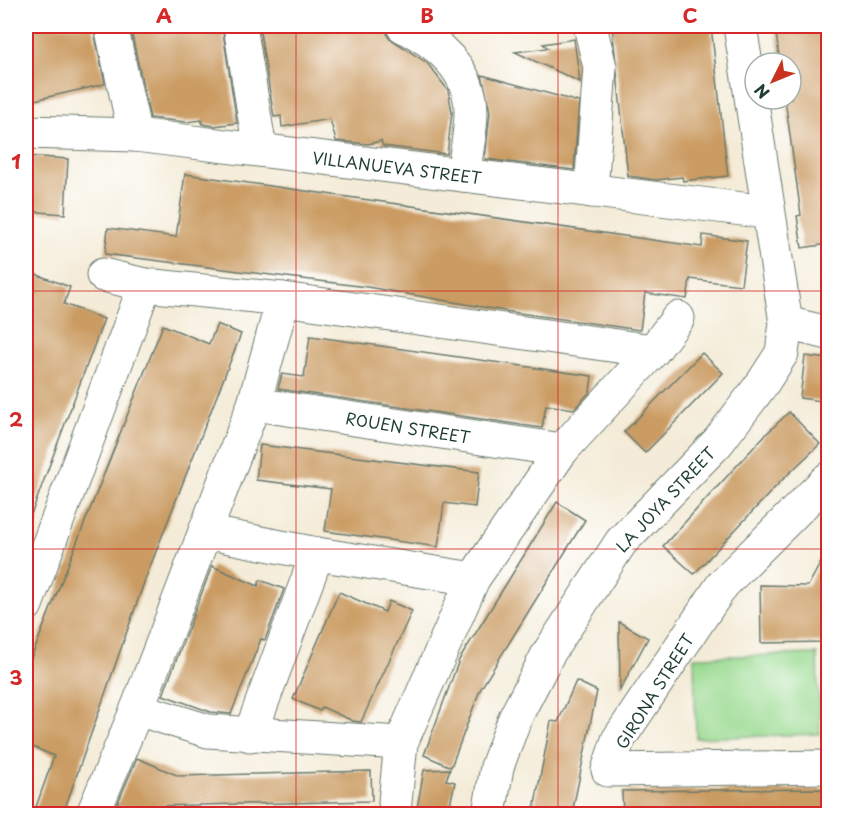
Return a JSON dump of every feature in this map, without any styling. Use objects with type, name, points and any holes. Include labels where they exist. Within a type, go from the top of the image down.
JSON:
[{"type":"street","points":[[111,26],[135,135]]},
{"type":"street","points":[[240,26],[260,150]]},
{"type":"street","points":[[403,26],[435,44],[451,59],[466,84],[471,110],[463,175]]},
{"type":"street","points":[[590,26],[600,67],[591,191]]},
{"type":"street","name":"LA JOYA STREET","points":[[489,814],[496,767],[515,718],[548,654],[621,542],[718,442],[762,384],[782,353],[786,323],[740,26]]},
{"type":"street","name":"VILLANUEVA STREET","points":[[26,132],[135,135],[767,212]]},
{"type":"street","points":[[103,275],[145,285],[283,299],[652,351]]},
{"type":"street","points":[[26,605],[145,285]]},
{"type":"street","points":[[93,814],[137,709],[254,404],[283,299]]},
{"type":"street","points":[[395,802],[401,743],[473,579],[562,450],[652,351],[678,318]]},
{"type":"street","points":[[786,323],[828,333]]},
{"type":"street","name":"ROUEN STREET","points":[[254,404],[562,450]]},
{"type":"street","name":"GIRONA STREET","points":[[828,479],[723,585],[618,740],[608,770],[828,767]]},
{"type":"street","points":[[205,532],[317,555],[473,579]]},
{"type":"street","points":[[249,735],[317,555]]},
{"type":"street","points":[[137,709],[208,731],[401,743]]},
{"type":"green space","points":[[817,654],[820,734],[696,738],[694,657]]},
{"type":"building","points":[[26,26],[93,26],[105,84],[26,102]]},
{"type":"building","points":[[130,26],[222,26],[237,123],[214,126],[202,124],[202,120],[186,122],[150,118]]},
{"type":"building","points":[[259,26],[385,26],[388,37],[427,63],[448,90],[452,112],[447,154],[383,146],[381,141],[368,144],[336,141],[330,119],[282,127],[281,116],[274,117]]},
{"type":"building","points":[[612,26],[711,26],[728,176],[683,181],[682,177],[656,180],[628,176]]},
{"type":"building","points":[[775,26],[828,26],[828,244],[802,248],[797,216],[801,215],[787,111],[803,111],[803,51],[778,51]]},
{"type":"building","points":[[574,39],[580,82],[515,52],[548,48],[543,44]]},
{"type":"building","points":[[482,75],[579,102],[574,170],[485,159],[490,112]]},
{"type":"building","points":[[26,156],[68,159],[65,214],[26,211]]},
{"type":"building","points":[[185,174],[702,247],[703,235],[747,241],[741,285],[690,279],[687,299],[645,293],[640,330],[505,311],[367,287],[105,254],[108,228],[176,237]]},
{"type":"building","points":[[35,274],[70,287],[64,304],[104,319],[28,523],[26,523],[26,302]]},
{"type":"building","points":[[217,324],[241,334],[146,577],[63,814],[36,807],[54,756],[26,744],[26,671],[163,325],[209,344]]},
{"type":"building","points":[[310,336],[592,376],[590,392],[574,409],[546,405],[542,428],[278,389],[282,374],[304,377]]},
{"type":"building","points":[[702,353],[723,373],[645,453],[624,432]]},
{"type":"building","points":[[805,356],[828,359],[828,402],[800,398]]},
{"type":"building","points":[[789,412],[820,444],[781,481],[694,574],[663,546]]},
{"type":"building","points":[[260,445],[479,472],[475,507],[444,503],[438,547],[325,531],[331,489],[256,480]]},
{"type":"building","points":[[557,502],[585,520],[480,690],[451,767],[424,755],[459,660]]},
{"type":"building","points":[[828,549],[828,642],[761,643],[760,585],[808,586]]},
{"type":"building","points":[[212,566],[258,586],[260,580],[284,589],[265,640],[261,639],[231,714],[211,712],[163,695]]},
{"type":"building","points":[[339,592],[385,612],[389,601],[412,611],[361,722],[353,721],[322,707],[320,711],[293,699]]},
{"type":"building","points":[[619,622],[648,638],[620,690]]},
{"type":"building","points":[[576,681],[597,691],[572,814],[533,814],[551,721],[558,722]]},
{"type":"building","points":[[137,758],[179,776],[371,771],[372,801],[116,807]]},
{"type":"building","points":[[450,769],[446,780],[455,782],[448,814],[416,814],[424,770]]},
{"type":"building","points":[[826,789],[827,814],[623,814],[622,791]]}]
